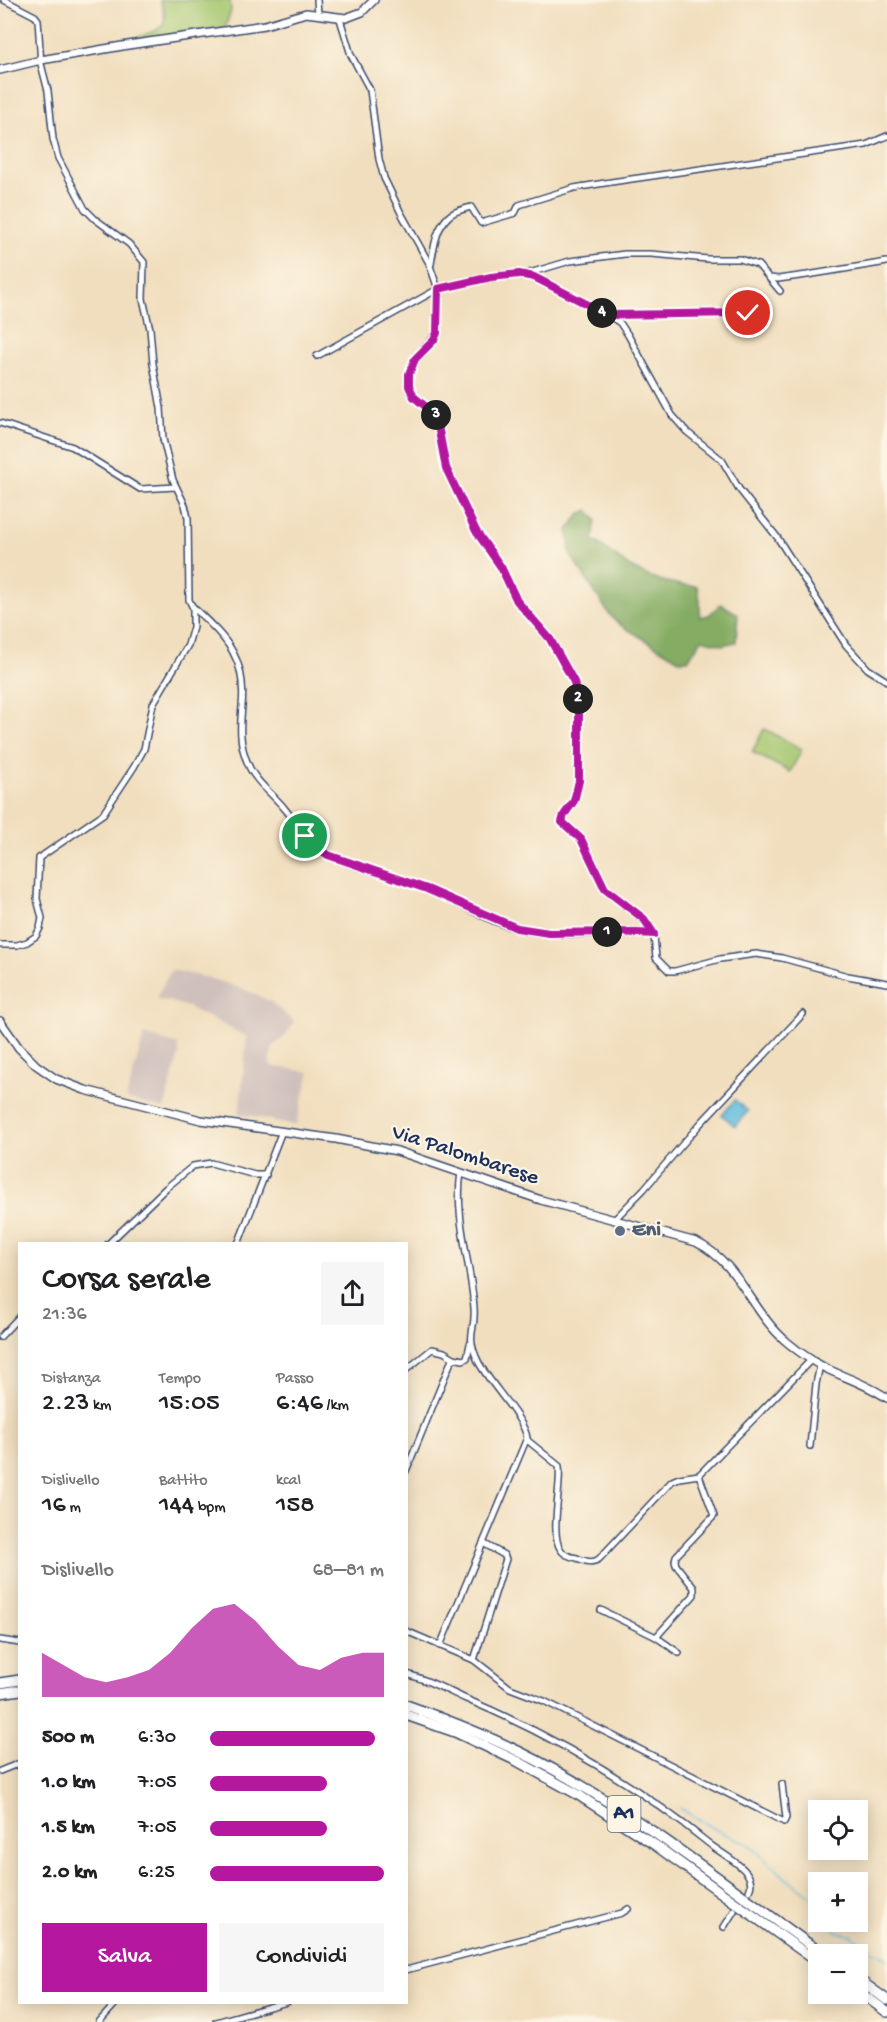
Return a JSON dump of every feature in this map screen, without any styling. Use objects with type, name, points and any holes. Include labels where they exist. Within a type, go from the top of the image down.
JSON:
[{"type":"highway","points":[[0,1683],[18,1680]]},
{"type":"highway","points":[[0,1693],[18,1690]]},
{"type":"highway","name":"A1","points":[[408,1706],[456,1723],[521,1752],[582,1786],[658,1836],[810,1944]]},
{"type":"highway","name":"A1","points":[[408,1716],[455,1732],[518,1761],[577,1794],[655,1845],[808,1955]]},
{"type":"highway","points":[[868,1986],[887,2000]]},
{"type":"highway","points":[[868,1998],[887,2012]]},
{"type":"main road","points":[[0,70],[41,60],[265,25],[304,13],[340,19],[360,13],[374,0]]},
{"type":"main road","name":"Via Palombarese","points":[[0,1021],[17,1045],[34,1063],[53,1077],[71,1086],[197,1119],[386,1149],[532,1197],[688,1239],[711,1250],[733,1271],[779,1334],[811,1360],[887,1398]]},
{"type":"street","points":[[4,0],[37,18],[54,145],[73,189],[89,214],[129,244],[144,262],[143,299],[150,329],[161,408],[162,436],[176,487],[185,505],[188,518],[189,597],[193,607],[226,641],[240,667],[243,689],[240,733],[249,766],[306,838],[316,847],[334,857],[431,891],[517,928],[549,933],[654,934]]},
{"type":"street","points":[[316,0],[318,14]]},
{"type":"street","points":[[340,19],[350,53],[370,90],[379,159],[384,178],[430,266],[438,289],[437,333],[434,340],[415,359],[409,374],[409,386],[414,397],[436,415],[446,468],[476,531],[501,567],[517,601],[550,639],[574,682],[579,708],[579,781],[574,801],[562,822],[581,839],[605,889],[644,919],[654,934],[657,960],[671,972],[722,958],[756,954],[778,957],[848,976],[887,983]]},
{"type":"street","points":[[430,266],[436,237],[443,223],[450,214],[471,207],[481,223],[515,213],[519,205],[574,188],[866,145],[887,136]]},
{"type":"street","points":[[317,356],[438,289],[506,275],[526,274],[580,259],[642,253],[746,260],[758,265],[780,291]]},
{"type":"street","points":[[770,278],[780,279],[887,262]]},
{"type":"street","points":[[526,274],[620,323],[675,418],[691,436],[716,453],[724,462],[739,489],[783,546],[846,645],[868,669],[887,681]]},
{"type":"street","points":[[608,315],[748,313]]},
{"type":"street","points":[[0,423],[73,447],[142,490],[176,487]]},
{"type":"street","points":[[0,945],[22,944],[32,940],[38,934],[42,920],[37,899],[40,857],[89,826],[103,814],[138,761],[145,743],[153,704],[188,645],[192,630],[193,607]]},
{"type":"street","points":[[614,1220],[803,1014]]},
{"type":"street","points":[[239,1242],[282,1131]]},
{"type":"street","points":[[110,1242],[170,1184],[193,1166],[201,1163],[214,1163],[255,1175],[266,1175]]},
{"type":"street","points":[[408,1368],[432,1349],[454,1358],[463,1360],[468,1358],[474,1310],[460,1212],[461,1172]]},
{"type":"street","points":[[0,1337],[18,1318]]},
{"type":"street","points":[[440,1646],[527,1440],[526,1432],[480,1365],[470,1339]]},
{"type":"street","points":[[408,1466],[454,1358]]},
{"type":"street","points":[[527,1440],[558,1466],[556,1533],[560,1549],[565,1554],[594,1562],[674,1480],[699,1475],[811,1360]]},
{"type":"street","points":[[810,1446],[816,1381],[820,1365]]},
{"type":"street","points":[[656,1636],[695,1594],[694,1588],[676,1566],[675,1561],[676,1556],[714,1516],[699,1475]]},
{"type":"street","points":[[474,1660],[506,1559],[504,1555],[483,1544]]},
{"type":"street","points":[[601,1610],[656,1636],[679,1653]]},
{"type":"street","points":[[408,1632],[474,1660],[516,1692],[544,1701],[784,1822],[786,1818],[782,1784]]},
{"type":"street","points":[[0,1640],[18,1642]]},
{"type":"street","points":[[408,1675],[509,1718],[567,1748],[606,1772],[681,1822],[731,1859],[750,1877],[752,1885],[749,1892]]},
{"type":"street","points":[[0,1771],[18,1764]]},
{"type":"street","points":[[408,1969],[622,1913],[628,1909]]},
{"type":"street","points":[[724,1927],[735,1911]]},
{"type":"street","points":[[99,2022],[115,2004]]},
{"type":"street","points":[[216,2022],[280,2004]]},
{"type":"shaded area","points":[[171,970],[210,978],[243,989],[270,1001],[294,1022],[285,1037],[272,1047],[270,1066],[310,1072],[296,1125],[239,1114],[247,1037],[188,1007],[156,998]]},
{"type":"shaded area","points":[[144,1035],[179,1045],[177,1049],[180,1050],[164,1109],[126,1099]]},
{"type":"green space","points":[[160,0],[230,0],[231,10],[225,29],[132,41],[163,25],[165,20]]},
{"type":"green space","points":[[588,510],[596,520],[593,540],[625,563],[643,574],[658,579],[674,584],[697,586],[700,617],[709,615],[721,604],[738,614],[736,642],[723,645],[702,639],[688,660],[679,660],[620,625],[609,614],[570,554],[568,530],[580,514]]},
{"type":"green space","points":[[764,729],[802,749],[790,772],[752,752]]},
{"type":"water","points":[[735,1100],[748,1111],[735,1126],[722,1115]]},
{"type":"waterway","points":[[680,1808],[720,1832],[747,1843],[787,1879],[808,1894]]},
{"type":"waterway","points":[[838,1932],[852,1935],[864,1948],[879,1953],[887,1959]]},
{"type":"place","name":"Eni","points":[[620,1231]]},
{"type":"route","points":[[305,836],[309,842],[328,855],[427,889],[517,928],[549,933],[654,934],[644,919],[605,889],[581,839],[562,822],[574,801],[579,781],[579,708],[574,682],[550,639],[517,601],[501,567],[476,531],[446,468],[434,412],[413,395],[408,376],[417,356],[434,340],[437,333],[438,289],[491,277],[514,274],[530,275],[592,309],[608,315],[748,313]]}]
